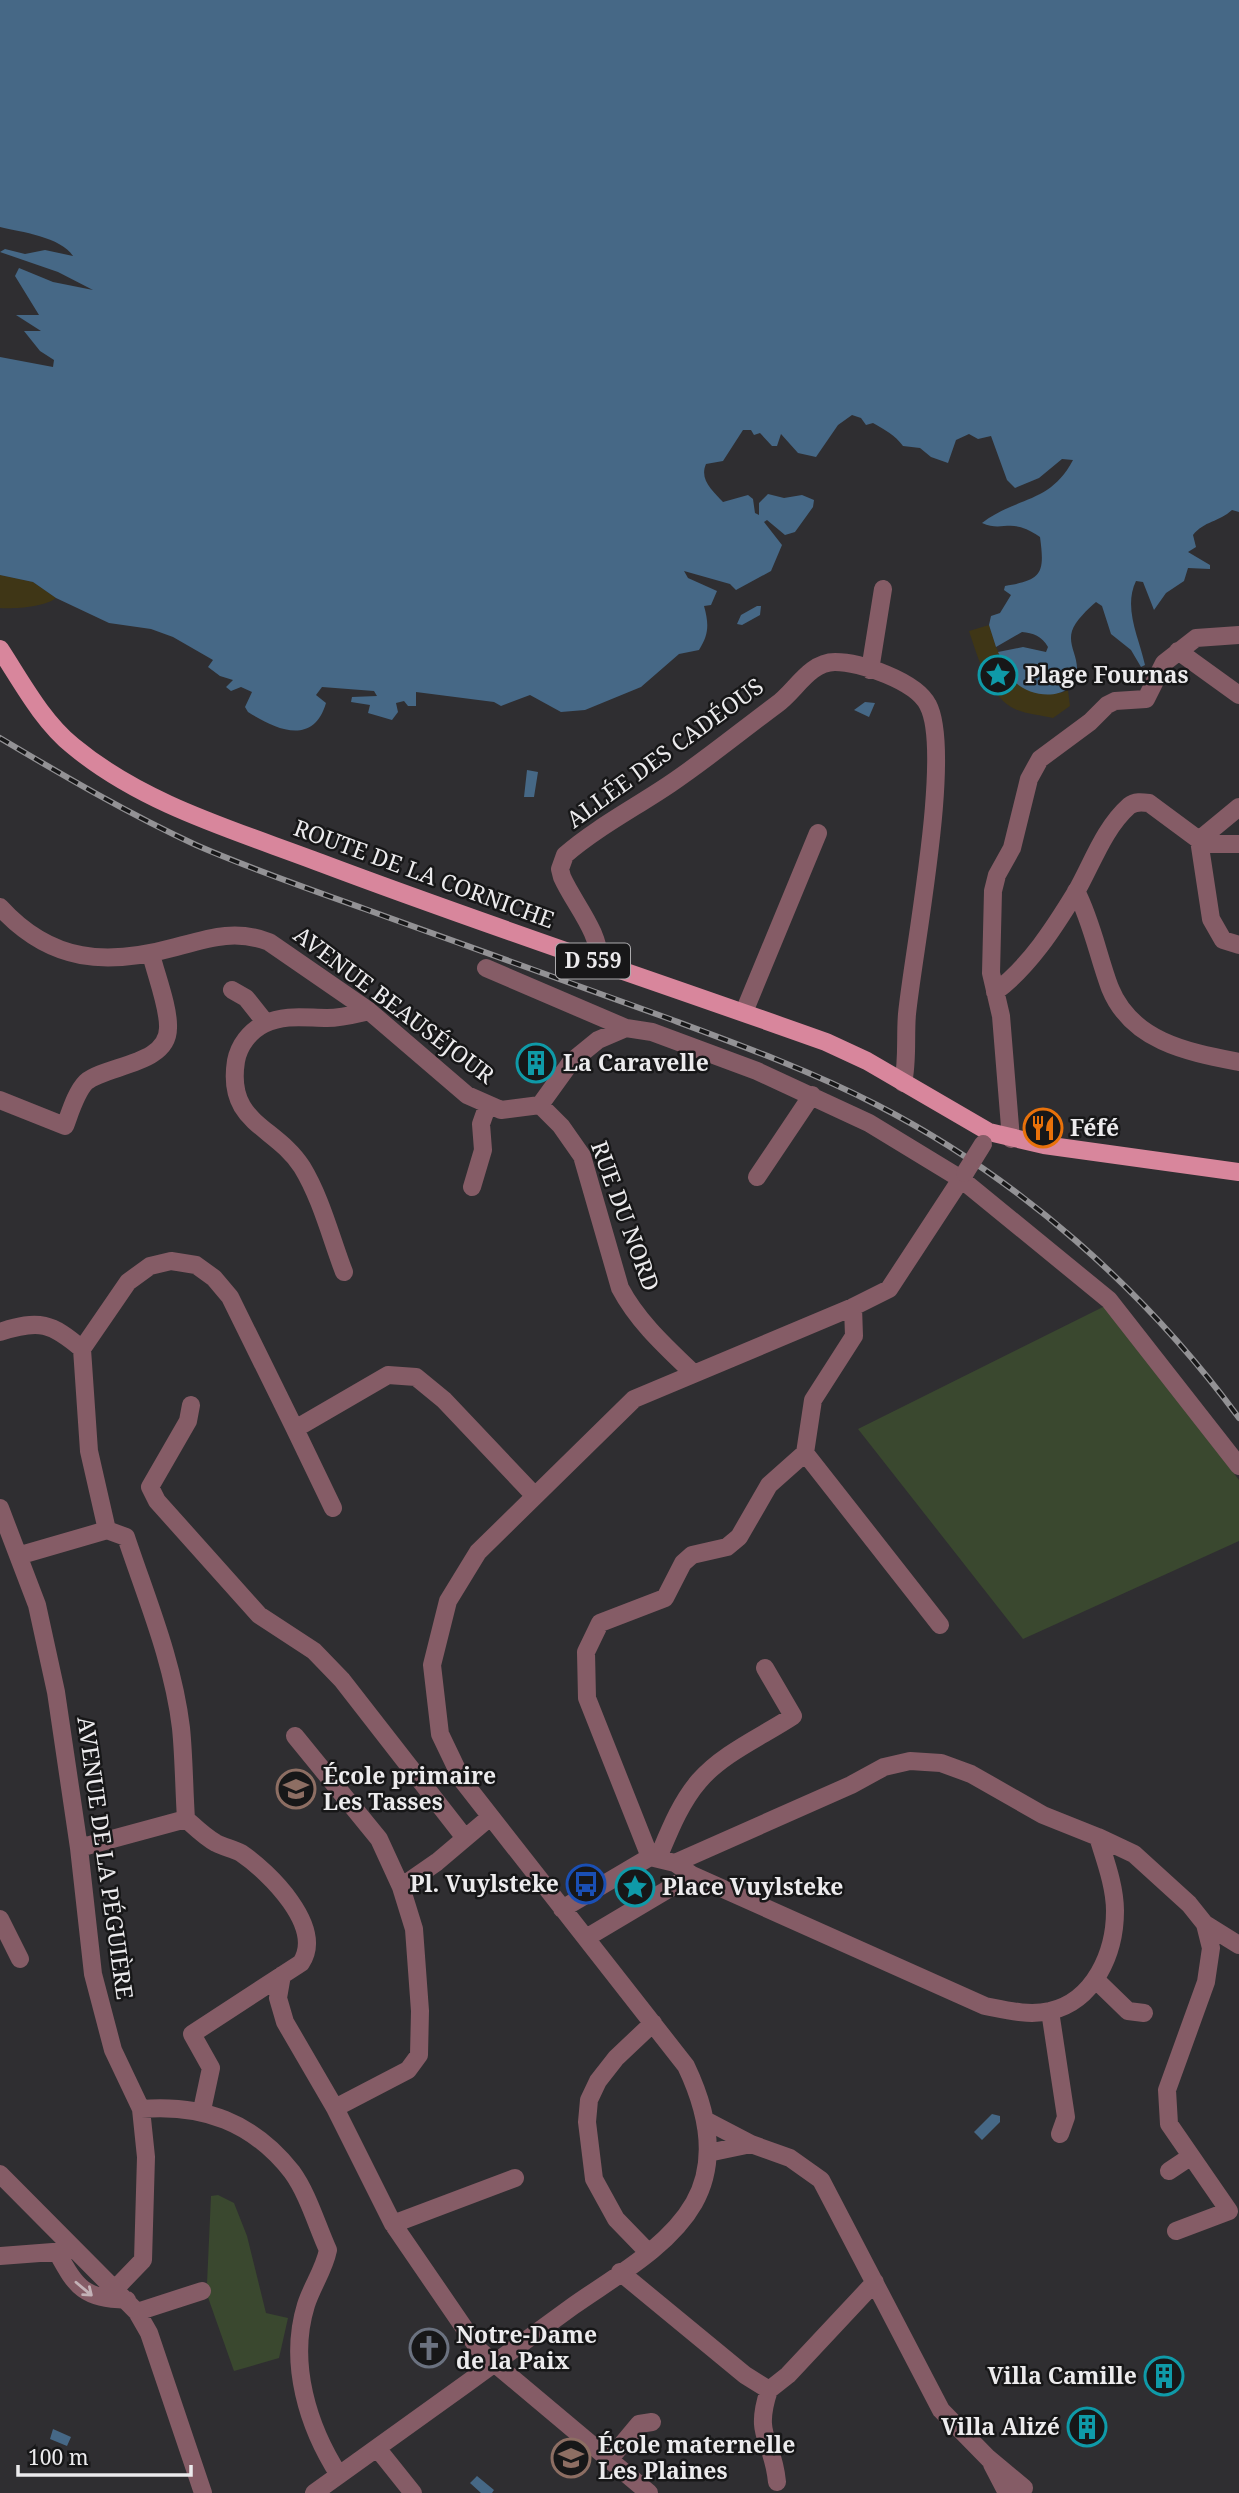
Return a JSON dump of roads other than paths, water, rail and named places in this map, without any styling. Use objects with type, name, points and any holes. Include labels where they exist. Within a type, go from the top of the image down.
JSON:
[{"type":"main road","name":"ROUTE DE LA CORNICHE","points":[[0,649],[37,705],[71,745],[149,795],[365,879],[826,1042],[903,1083],[986,1138],[1011,1139],[1239,1172]]},
{"type":"street","points":[[870,670],[883,589]]},
{"type":"street","points":[[1011,1139],[1001,1016],[991,973],[993,891],[1017,835],[1033,771],[1040,760],[1090,722],[1107,705],[1115,701],[1146,699],[1164,663],[1196,638],[1239,635]]},
{"type":"street","points":[[1178,651],[1239,695]]},
{"type":"street","name":"ALLÉE DES CADÉOUS","points":[[599,963],[600,953],[587,922],[562,877],[560,869],[565,855],[700,764],[778,704],[817,667],[835,662],[870,670],[915,689],[930,709],[937,736],[933,806],[907,1017],[903,1083]]},
{"type":"street","points":[[995,992],[1031,958],[1076,891],[1090,862],[1130,804],[1140,801],[1149,803],[1199,840],[1210,844],[1239,844]]},
{"type":"street","points":[[1199,840],[1239,807]]},
{"type":"street","points":[[744,1012],[818,833]]},
{"type":"street","points":[[1199,840],[1211,919],[1223,940],[1239,945]]},
{"type":"street","points":[[1076,891],[1085,909],[1111,990],[1123,1012],[1140,1030],[1154,1039],[1188,1051],[1239,1062]]},
{"type":"street","name":"AVENUE BEAUSÉJOUR","points":[[0,907],[34,935],[76,955],[116,959],[151,954],[228,934],[254,936],[284,949],[369,1011],[451,1085],[487,1107],[501,1110],[540,1105]]},
{"type":"street","points":[[0,1100],[65,1126],[83,1085],[93,1077],[134,1064],[159,1046],[169,1027],[151,954]]},
{"type":"street","points":[[486,968],[626,1028],[652,1032],[812,1095],[869,1123],[963,1176],[1108,1300],[1239,1466]]},
{"type":"street","points":[[232,990],[246,998],[266,1023]]},
{"type":"street","points":[[344,1272],[302,1167],[282,1146],[252,1122],[238,1100],[235,1078],[237,1058],[253,1031],[266,1023],[296,1016],[330,1018],[369,1011]]},
{"type":"street","points":[[540,1105],[571,1062],[598,1040],[626,1028]]},
{"type":"street","points":[[757,1177],[812,1095]]},
{"type":"street","name":"RUE DU NORD","points":[[540,1105],[561,1126],[582,1156],[626,1300],[638,1318],[694,1373]]},
{"type":"street","points":[[472,1187],[483,1150],[481,1124],[487,1107]]},
{"type":"street","points":[[314,2493],[620,2272],[678,2226],[695,2202],[705,2174],[708,2153],[701,2097],[685,2066],[489,1818],[462,1780],[440,1734],[432,1665],[448,1601],[478,1552],[634,1399],[853,1307],[889,1289],[986,1138]]},
{"type":"street","points":[[107,1530],[89,1451],[82,1349],[128,1283],[150,1266],[171,1261],[196,1265],[230,1297],[333,1508]]},
{"type":"street","points":[[853,1307],[855,1336],[813,1400],[805,1453],[769,1485],[739,1537],[727,1547],[692,1555],[684,1563],[665,1598],[600,1623],[586,1652],[587,1698],[661,1860],[985,2006],[1018,2013],[1050,2011],[1077,1999],[1095,1979],[1111,1946],[1115,1910],[1098,1837]]},
{"type":"street","points":[[0,1332],[20,1325],[42,1324],[60,1331],[82,1349]]},
{"type":"street","points":[[295,1429],[388,1375],[416,1377],[444,1401],[534,1495]]},
{"type":"street","points":[[191,1405],[188,1421],[150,1487],[157,1501],[259,1615],[314,1651],[342,1680],[465,1838]]},
{"type":"street","points":[[805,1453],[940,1625]]},
{"type":"street","name":"AVENUE DE LA PÉGUIÈRE","points":[[0,1507],[21,1555],[37,1605],[56,1692],[79,1848],[93,1973],[103,2016],[113,2050],[141,2109],[146,2157],[143,2260],[127,2300]]},
{"type":"street","points":[[21,1555],[107,1530],[126,1537],[160,1634],[181,1728],[186,1819],[214,1842],[240,1853],[281,1889],[300,1915],[306,1937],[307,1955],[301,1963],[192,2034],[211,2068],[202,2110]]},
{"type":"street","points":[[661,1860],[676,1815],[699,1781],[722,1761],[793,1716],[765,1668]]},
{"type":"street","points":[[295,1736],[379,1839],[401,1886],[414,1929],[420,2011],[419,2055],[408,2070],[335,2108]]},
{"type":"street","points":[[562,1909],[661,1860],[851,1785],[884,1767],[910,1761],[941,1763],[971,1774],[1043,1815],[1133,1854],[1189,1904],[1205,1924],[1239,1945]]},
{"type":"street","points":[[401,1886],[489,1818]]},
{"type":"street","points":[[79,1848],[186,1819]]},
{"type":"street","points":[[586,1938],[692,1875]]},
{"type":"street","points":[[0,1919],[20,1959]]},
{"type":"street","points":[[1176,2231],[1230,2211],[1169,2124],[1167,2090],[1206,1982],[1211,1948],[1205,1924]]},
{"type":"street","points":[[282,1975],[278,1998],[285,2022],[335,2108],[393,2224],[480,2351],[649,2493]]},
{"type":"street","points":[[1095,1979],[1128,2011],[1144,2013]]},
{"type":"street","points":[[1050,2011],[1066,2118],[1060,2134]]},
{"type":"street","points":[[647,2251],[616,2218],[594,2179],[587,2122],[590,2100],[598,2081],[616,2058],[653,2023]]},
{"type":"street","points":[[141,2109],[167,2107],[202,2110],[252,2133],[293,2174],[328,2250],[306,2306],[299,2343],[306,2399],[320,2445],[339,2475]]},
{"type":"street","points":[[705,2120],[751,2144],[790,2158],[821,2180],[941,2410],[1020,2492]]},
{"type":"street","points":[[708,2153],[751,2144]]},
{"type":"street","points":[[1169,2171],[1190,2157]]},
{"type":"street","points":[[0,2174],[63,2244],[127,2300],[149,2333],[203,2493]]},
{"type":"street","points":[[393,2224],[515,2178]]},
{"type":"street","points":[[0,2256],[26,2254],[63,2244]]},
{"type":"street","points":[[620,2272],[745,2375],[769,2390]]},
{"type":"street","points":[[777,2482],[775,2464],[761,2432],[762,2411],[769,2390],[788,2375],[875,2282]]},
{"type":"street","points":[[127,2300],[202,2291]]},
{"type":"street","points":[[609,2460],[639,2424],[652,2422]]},
{"type":"street","points":[[377,2448],[413,2493]]},
{"type":"water","points":[[0,0],[1239,0],[1239,512],[1232,510],[1193,535],[1196,547],[1188,552],[1210,565],[1210,569],[1188,568],[1184,581],[1166,593],[1154,610],[1143,582],[1136,581],[1131,602],[1133,623],[1145,665],[1141,667],[1131,650],[1111,634],[1102,606],[1096,602],[1079,619],[1072,631],[1071,640],[1077,668],[1075,679],[1070,687],[1062,692],[1041,694],[1031,692],[1014,681],[998,652],[1023,647],[1046,652],[1046,643],[1037,636],[1022,632],[996,647],[989,625],[991,616],[1000,613],[1011,595],[1004,590],[1005,586],[1027,581],[1038,573],[1042,559],[1040,537],[1021,527],[990,526],[982,523],[1054,485],[1073,460],[1062,459],[1039,478],[1015,488],[1007,480],[991,436],[978,439],[969,434],[956,440],[948,463],[931,457],[920,448],[903,446],[882,428],[873,423],[866,425],[861,418],[852,415],[838,425],[816,457],[798,453],[781,434],[777,446],[772,446],[760,433],[754,435],[751,430],[743,430],[723,461],[706,464],[704,475],[715,494],[723,502],[748,495],[753,499],[755,513],[759,515],[759,503],[768,494],[784,498],[802,495],[814,500],[813,507],[795,532],[785,535],[767,520],[764,522],[782,545],[771,571],[736,590],[730,584],[684,571],[688,578],[717,591],[711,605],[704,606],[707,624],[705,639],[699,650],[679,654],[641,687],[585,710],[561,712],[530,695],[501,706],[494,702],[416,692],[416,706],[408,706],[404,701],[396,703],[398,712],[392,720],[368,713],[370,705],[351,702],[352,697],[377,696],[374,691],[322,687],[316,695],[326,703],[320,717],[312,725],[303,730],[292,730],[270,724],[248,712],[245,707],[252,692],[241,687],[231,691],[226,687],[233,680],[220,676],[208,667],[213,660],[173,637],[151,629],[109,623],[56,598],[33,582],[0,575],[0,357],[53,367],[54,360],[40,351],[24,331],[41,331],[16,315],[39,315],[15,276],[19,268],[53,282],[93,290],[58,272],[0,252],[5,249],[25,254],[45,250],[73,256],[50,240],[0,227]]},
{"type":"water","points":[[761,606],[760,615],[742,625],[737,624],[741,615]]},
{"type":"water","points":[[865,702],[875,703],[869,717],[854,710]]},
{"type":"water","points":[[527,770],[538,772],[534,797],[524,797]]},
{"type":"water","points":[[992,2114],[1000,2116],[1000,2122],[982,2140],[974,2132]]},
{"type":"water","points":[[53,2429],[71,2437],[67,2446],[50,2439]]},
{"type":"water","points":[[477,2476],[494,2490],[492,2493],[481,2493],[470,2483]]},
{"type":"railway","points":[[0,738],[121,808],[217,854],[723,1039],[801,1070],[877,1105],[980,1167],[1029,1202],[1076,1241],[1163,1325],[1239,1418]]},
{"type":"place","name":"Plage Fournas","points":[[998,675]]},
{"type":"place","name":"La Caravelle","points":[[536,1063]]},
{"type":"place","name":"Féfé","points":[[1043,1128]]},
{"type":"place","name":"École primaire Les Tasses","points":[[296,1789]]},
{"type":"place","name":"Pl. Vuylsteke","points":[[586,1884]]},
{"type":"place","name":"Place Vuylsteke","points":[[635,1887]]},
{"type":"place","name":"Notre-Dame de la Paix","points":[[429,2348]]},
{"type":"place","name":"Villa Camille","points":[[1164,2376]]},
{"type":"place","name":"Villa Alizé","points":[[1087,2427]]},
{"type":"place","name":"École maternelle Les Plaines","points":[[571,2458]]}]
